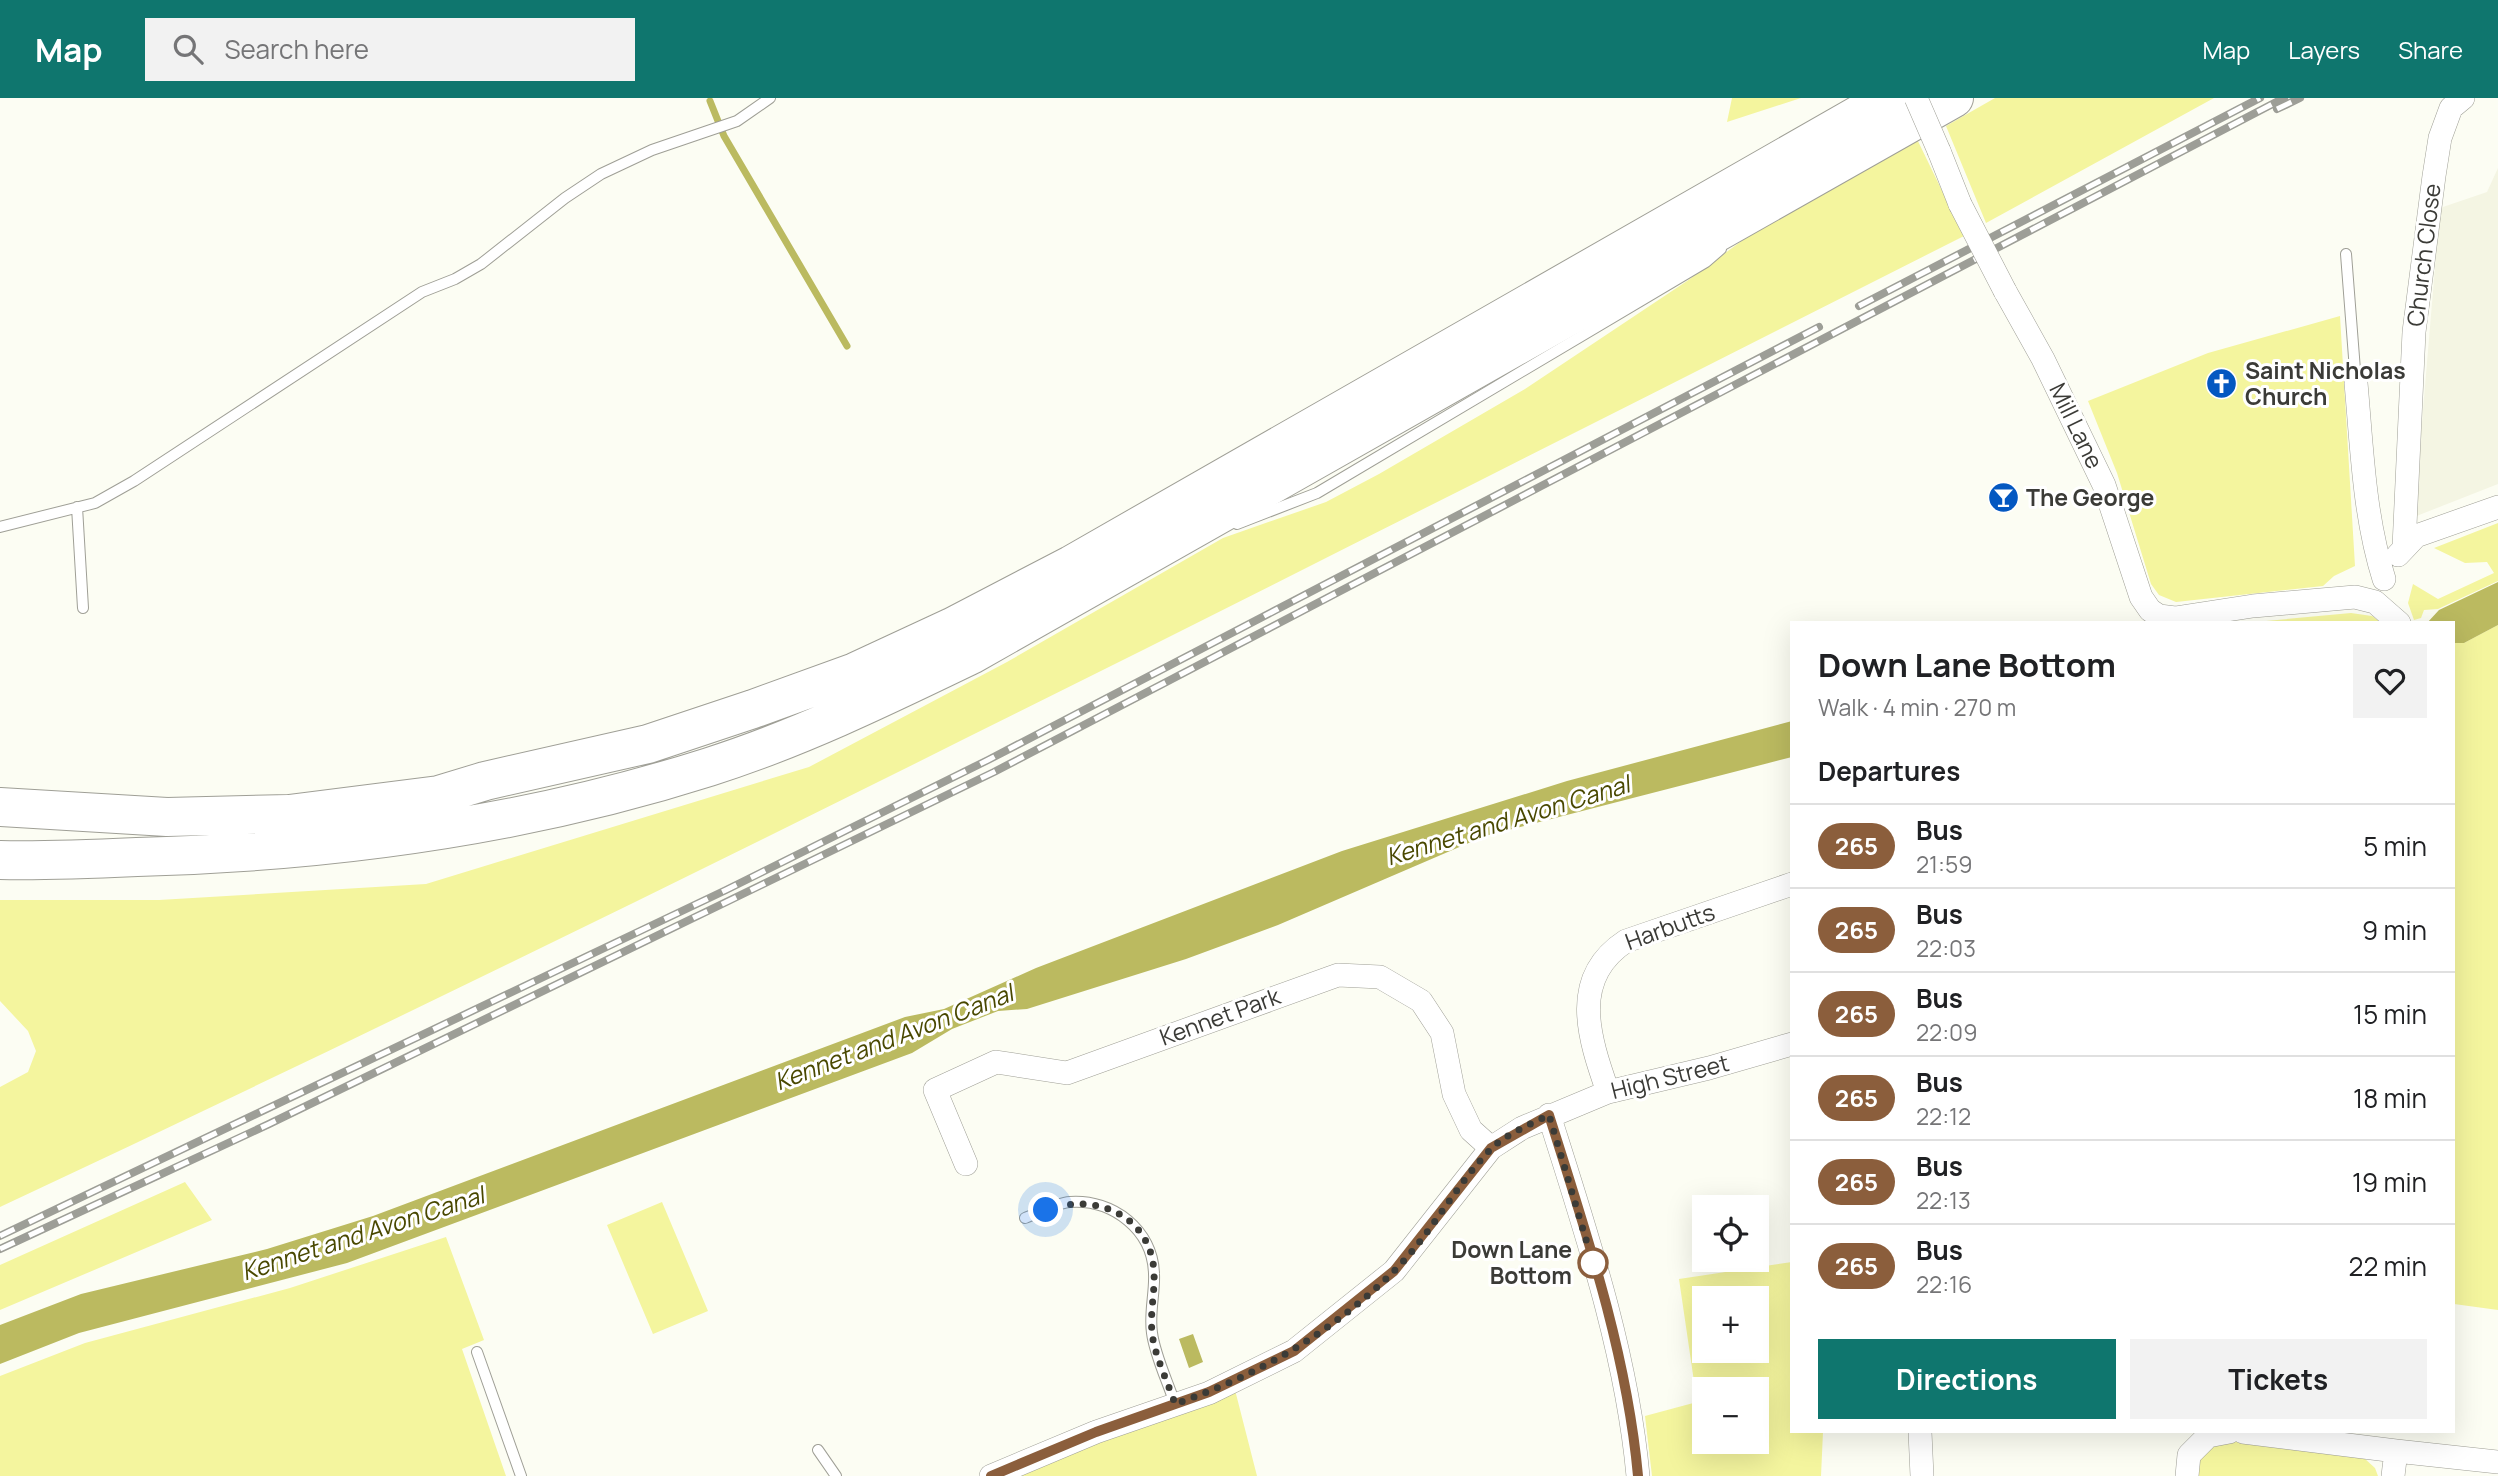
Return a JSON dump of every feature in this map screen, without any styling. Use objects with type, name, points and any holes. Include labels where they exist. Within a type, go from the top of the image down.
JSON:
[{"type":"highway","points":[[0,807],[167,817],[289,814],[428,797],[485,781],[648,744],[855,672],[952,627],[1071,565],[1888,98]]},
{"type":"highway","points":[[0,860],[249,853],[413,837],[553,810],[709,767],[819,725],[959,660],[1171,543],[1954,98]]},
{"type":"highway","points":[[0,785],[156,801],[227,803],[485,781]]},
{"type":"highway","points":[[0,848],[168,856]]},
{"type":"street","name":"Mill Lane","points":[[1916,98],[1960,204],[2043,359],[2105,485],[2141,597],[2150,610],[2160,616],[2175,618],[2336,597],[2388,613]]},
{"type":"street","name":"Church Close","points":[[2404,547],[2414,332],[2434,176],[2440,138],[2451,108],[2463,98]]},
{"type":"street","points":[[2356,383],[2367,502],[2375,553],[2384,579],[2388,613]]},
{"type":"street","points":[[2384,579],[2404,547],[2416,536],[2498,507]]},
{"type":"street","name":"Harbutts","points":[[1608,1092],[1592,1046],[1588,1008],[1595,971],[1608,952],[1626,941],[1790,885]]},
{"type":"street","name":"Kennet Park","points":[[966,1164],[935,1090],[996,1062],[1067,1073],[1338,975],[1380,977],[1421,1001],[1442,1033],[1454,1094],[1471,1130],[1491,1148]]},
{"type":"street","name":"High Street","points":[[1491,1148],[1549,1115],[1608,1092],[1709,1068],[1790,1045]]},
{"type":"street","points":[[1549,1115],[1577,1204],[1632,1414],[1638,1476]]},
{"type":"street","points":[[991,1476],[1096,1432],[1209,1392],[1294,1351],[1353,1307],[1394,1271],[1491,1148]]},
{"type":"street","points":[[1920,1433],[1922,1476]]},
{"type":"street","points":[[2187,1476],[2189,1455],[2214,1433]]},
{"type":"street","points":[[2251,1433],[2498,1462]]},
{"type":"street","points":[[2393,1476],[2396,1451]]},
{"type":"lane","points":[[0,527],[95,503],[134,481],[422,292],[455,279],[481,264],[565,198],[601,174],[652,150],[737,121],[770,98]]},
{"type":"lane","points":[[1737,235],[1789,191]]},
{"type":"lane","points":[[1230,526],[1317,493],[1706,262],[1727,244]]},
{"type":"lane","points":[[2346,254],[2356,383]]},
{"type":"lane","points":[[77,507],[83,608]]},
{"type":"lane","points":[[1171,543],[1218,529]]},
{"type":"lane","points":[[1025,1218],[1068,1202],[1087,1203],[1119,1214],[1140,1232],[1151,1255],[1154,1273],[1152,1334],[1175,1404]]},
{"type":"lane","points":[[477,1352],[521,1476]]},
{"type":"lane","points":[[818,1450],[836,1476]]},
{"type":"shaded area","points":[[2498,168],[2498,484],[2414,517],[2440,208],[2487,192]]},
{"type":"green space","points":[[1732,98],[1801,98],[1727,122]]},
{"type":"green space","points":[[1995,98],[2214,98],[1986,223],[1946,126]]},
{"type":"green space","points":[[1915,135],[1964,236],[740,850],[0,1207],[0,1087],[28,1072],[36,1051],[28,1031],[0,1001],[0,900],[159,900],[426,884],[809,767],[1007,662],[1223,538],[1326,502],[1379,474],[1525,389],[1687,281],[1803,196]]},
{"type":"green space","points":[[2340,316],[2355,566],[2334,576],[2323,586],[2176,602],[2159,595],[2151,584],[2117,473],[2088,401],[2208,353]]},
{"type":"green space","points":[[2498,523],[2498,581],[2438,609],[2424,610],[2421,618],[2414,620],[2408,603],[2413,584],[2438,599],[2494,573],[2487,562],[2465,563],[2434,548]]},
{"type":"green space","points":[[2351,613],[2372,616],[2379,621],[2265,621]]},
{"type":"green space","points":[[2498,625],[2498,1310],[2455,1304],[2455,643],[2464,643]]},
{"type":"green space","points":[[185,1182],[212,1220],[0,1310],[0,1265]]},
{"type":"green space","points":[[662,1202],[708,1311],[653,1334],[607,1225]]},
{"type":"green space","points":[[446,1237],[484,1340],[462,1349],[506,1476],[0,1476],[0,1376],[85,1343],[290,1288]]},
{"type":"green space","points":[[1790,1262],[1790,1433],[1823,1433],[1821,1476],[1652,1476],[1645,1416],[1692,1403],[1692,1454],[1769,1454],[1769,1377],[1693,1377],[1679,1279],[1726,1272],[1769,1272],[1769,1265]]},
{"type":"green space","points":[[1235,1390],[1257,1476],[1015,1476],[1081,1446]]},
{"type":"green space","points":[[2235,1440],[2364,1458],[2375,1468],[2378,1476],[2198,1476],[2199,1459],[2211,1443]]},
{"type":"water","points":[[2498,582],[2498,625],[2464,643],[2455,643],[2455,621],[2429,621],[2439,610]]},
{"type":"water","name":"Kennet and Avon Canal","points":[[1790,722],[1790,758],[1485,836],[1278,925],[1186,959],[1027,1009],[998,1011],[952,1029],[912,1053],[347,1263],[79,1333],[0,1364],[0,1325],[81,1294],[267,1249],[373,1216],[905,1017],[944,1009],[1036,968],[1342,851],[1567,781]]},
{"type":"water","points":[[1193,1334],[1203,1362],[1189,1368],[1179,1339]]},
{"type":"waterway","points":[[710,101],[724,136],[847,346]]},
{"type":"railway","points":[[1859,306],[2260,98]]},
{"type":"railway","points":[[0,1249],[269,1124],[994,772],[2284,98]]},
{"type":"railway","points":[[2277,109],[2300,98]]},
{"type":"railway","points":[[0,1236],[726,890],[988,760],[1819,327]]},
{"type":"bus line","name":"265","points":[[991,1476],[1096,1432],[1209,1392],[1294,1351],[1353,1307],[1394,1271],[1491,1148],[1549,1115],[1577,1204],[1632,1414],[1638,1476]]},
{"type":"place","name":"Saint Nicholas Church","points":[[2222,384]]},
{"type":"place","name":"The George","points":[[2003,498]]},
{"type":"place","name":"Down Lane Bottom","points":[[1593,1263]]},
{"type":"route","points":[[1046,1210],[1068,1202],[1087,1203],[1109,1209],[1129,1220],[1140,1232],[1151,1255],[1154,1273],[1152,1334],[1175,1404],[1209,1392],[1294,1351],[1353,1307],[1394,1271],[1491,1148],[1549,1115],[1593,1263]]}]
